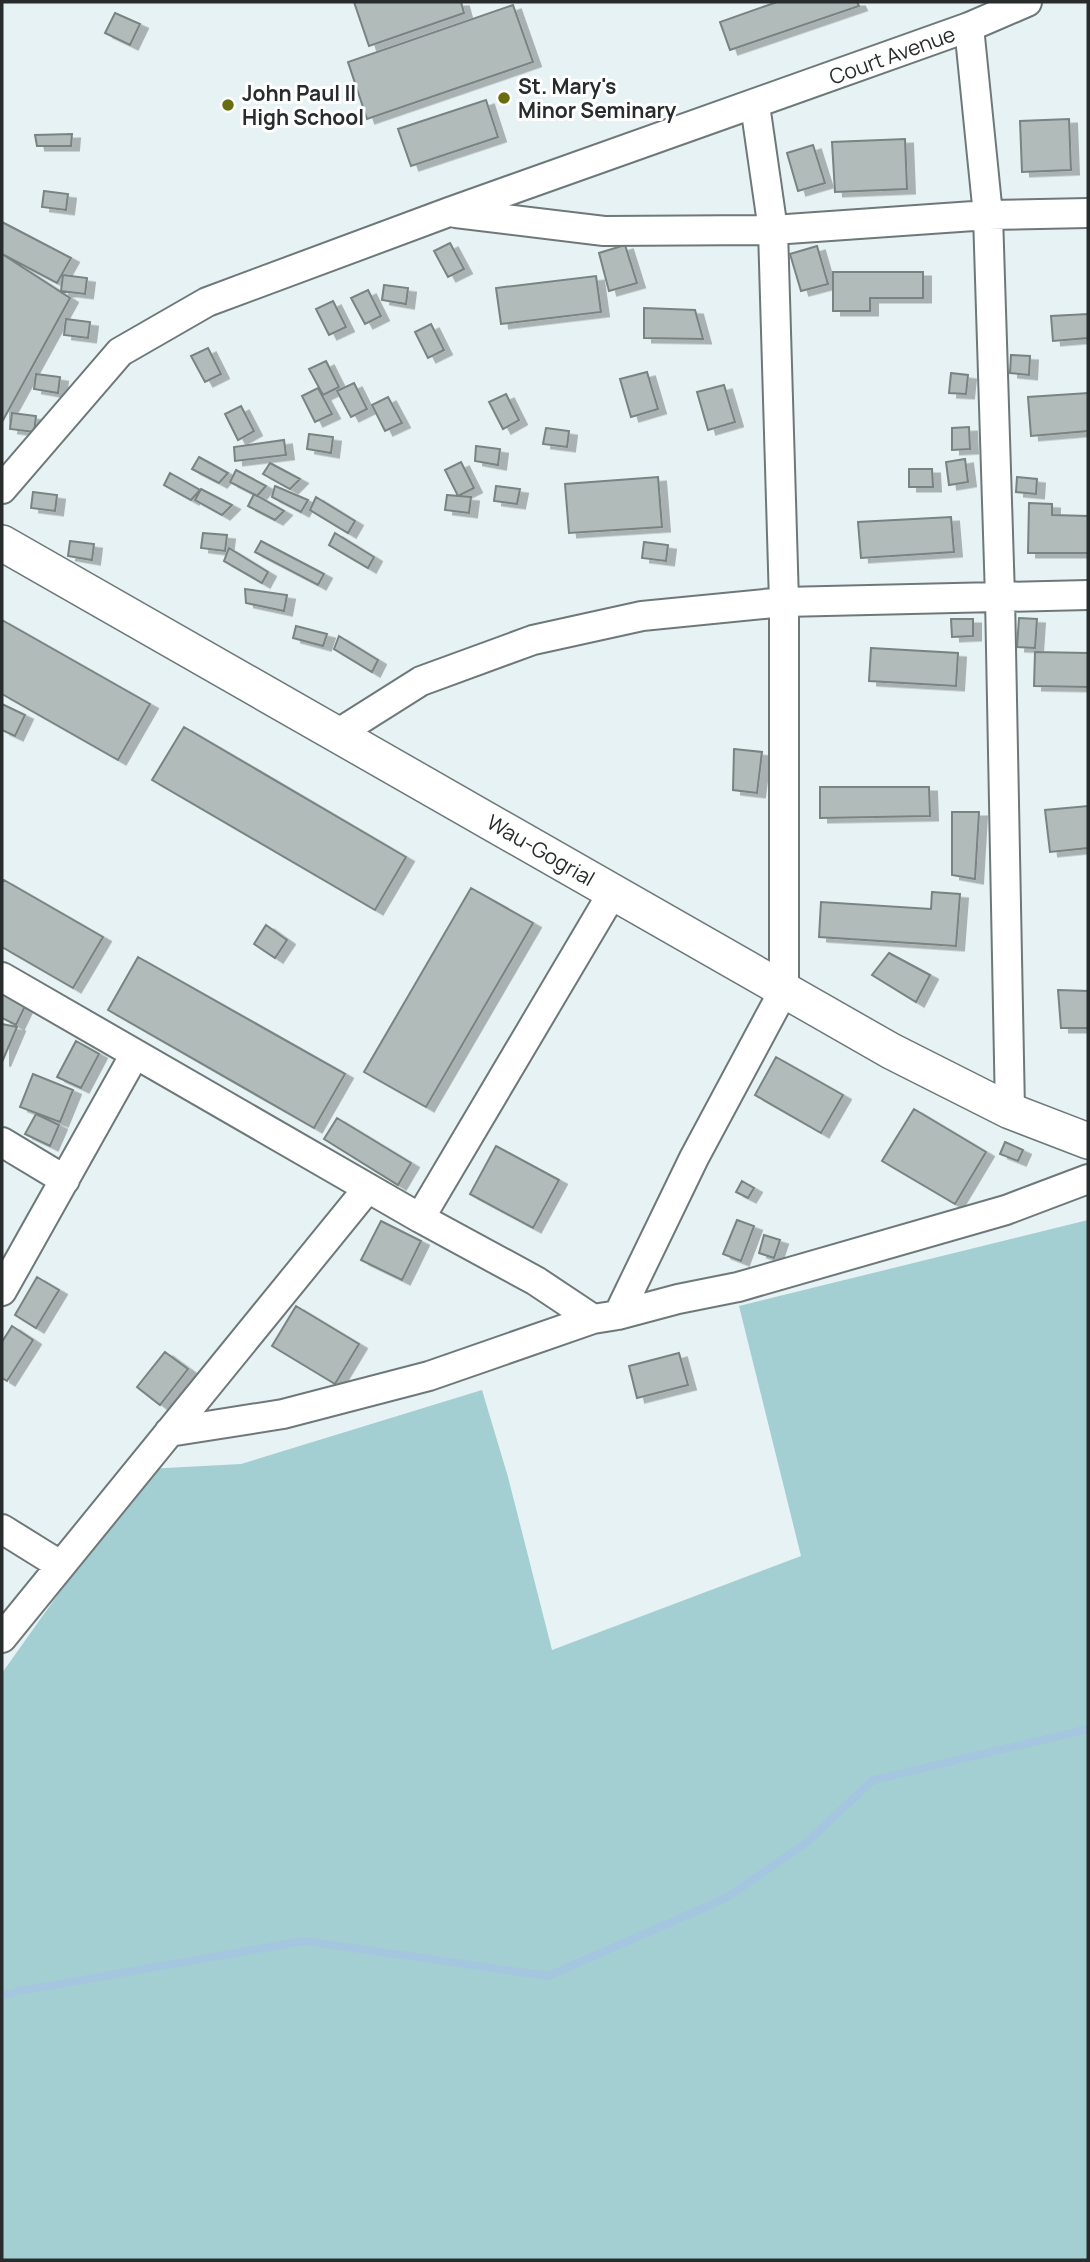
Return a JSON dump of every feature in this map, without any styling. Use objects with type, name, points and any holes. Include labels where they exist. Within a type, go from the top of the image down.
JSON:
[{"type":"main road","name":"Wau-Gogrial","points":[[2,543],[891,1051],[1010,1111],[1088,1141]]},
{"type":"street","name":"Court Avenue","points":[[2,489],[120,352],[207,302],[449,212],[969,27],[1027,2]]},
{"type":"street","points":[[969,27],[988,215],[1000,597],[1010,1111]]},
{"type":"street","points":[[606,1317],[784,990],[783,602],[773,230],[755,104]]},
{"type":"street","points":[[449,212],[604,231],[773,230],[988,215],[1088,213]]},
{"type":"street","points":[[337,734],[421,681],[533,640],[642,616],[783,602],[1088,595]]},
{"type":"street","points":[[420,1219],[613,892]]},
{"type":"street","points":[[2,977],[420,1219],[606,1317]]},
{"type":"street","points":[[2,1291],[135,1054]]},
{"type":"street","points":[[2,1142],[65,1180]]},
{"type":"street","points":[[169,1432],[283,1414],[429,1376],[606,1317],[738,1287],[1006,1210],[1088,1179]]},
{"type":"street","points":[[2,1638],[368,1188]]},
{"type":"street","points":[[2,1529],[60,1565]]},
{"type":"shaded area","points":[[1088,1220],[1088,2260],[2,2260],[2,1673],[147,1469],[241,1464],[482,1390],[508,1477],[552,1650],[801,1556],[739,1306]]},
{"type":"building","points":[[354,2],[461,2],[464,13],[369,46]]},
{"type":"building","points":[[777,2],[857,2],[859,6],[730,50],[720,22]]},
{"type":"building","points":[[513,5],[533,62],[367,119],[348,62]]},
{"type":"building","points":[[115,13],[140,24],[130,45],[105,33]]},
{"type":"building","points":[[486,100],[498,137],[411,166],[398,129]]},
{"type":"building","points":[[1069,119],[1071,170],[1022,172],[1020,121]]},
{"type":"building","points":[[72,134],[71,146],[37,146],[35,135]]},
{"type":"building","points":[[905,139],[907,189],[835,192],[832,142]]},
{"type":"building","points":[[813,145],[825,183],[798,191],[787,153]]},
{"type":"building","points":[[44,191],[68,194],[66,210],[42,207]]},
{"type":"building","points":[[2,222],[71,258],[57,283],[2,254]]},
{"type":"building","points":[[450,243],[464,269],[448,277],[434,251]]},
{"type":"building","points":[[625,245],[637,283],[609,291],[599,253]]},
{"type":"building","points":[[817,246],[828,284],[801,291],[790,254]]},
{"type":"building","points":[[2,254],[70,298],[2,422]]},
{"type":"building","points":[[833,272],[923,272],[923,298],[870,298],[870,311],[833,311]]},
{"type":"building","points":[[63,275],[87,278],[85,294],[61,291]]},
{"type":"building","points":[[596,276],[601,312],[501,324],[496,288]]},
{"type":"building","points":[[384,285],[408,288],[406,304],[382,300]]},
{"type":"building","points":[[368,290],[381,316],[365,324],[351,298]]},
{"type":"building","points":[[333,301],[346,327],[329,335],[316,309]]},
{"type":"building","points":[[644,308],[695,310],[703,339],[644,338]]},
{"type":"building","points":[[1088,314],[1088,338],[1053,341],[1051,316]]},
{"type":"building","points":[[66,319],[90,322],[88,338],[64,335]]},
{"type":"building","points":[[431,324],[444,350],[428,358],[415,332]]},
{"type":"building","points":[[208,348],[221,374],[205,382],[191,356]]},
{"type":"building","points":[[1011,355],[1030,356],[1029,375],[1010,373]]},
{"type":"building","points":[[326,361],[339,387],[323,395],[309,369]]},
{"type":"building","points":[[647,372],[658,409],[631,417],[620,379]]},
{"type":"building","points":[[951,373],[968,375],[966,394],[949,393]]},
{"type":"building","points":[[36,374],[60,377],[58,393],[34,389]]},
{"type":"building","points":[[354,383],[367,409],[351,417],[337,391]]},
{"type":"building","points":[[724,385],[735,422],[708,430],[697,392]]},
{"type":"building","points":[[318,388],[332,414],[315,422],[302,396]]},
{"type":"building","points":[[1088,393],[1088,431],[1031,436],[1028,397]]},
{"type":"building","points":[[506,394],[519,420],[503,429],[489,402]]},
{"type":"building","points":[[388,397],[402,423],[385,431],[372,405]]},
{"type":"building","points":[[241,406],[254,431],[238,440],[225,414]]},
{"type":"building","points":[[12,413],[36,416],[34,432],[10,429]]},
{"type":"building","points":[[969,427],[970,449],[952,450],[952,428]]},
{"type":"building","points":[[546,428],[569,431],[567,447],[543,444]]},
{"type":"building","points":[[309,434],[333,437],[331,453],[307,449]]},
{"type":"building","points":[[284,440],[286,455],[235,461],[234,447]]},
{"type":"building","points":[[476,446],[500,449],[498,465],[475,461]]},
{"type":"building","points":[[199,457],[228,473],[219,483],[192,469]]},
{"type":"building","points":[[965,459],[968,482],[949,485],[946,462]]},
{"type":"building","points":[[461,462],[474,488],[458,496],[445,470]]},
{"type":"building","points":[[270,463],[300,479],[290,489],[263,474]]},
{"type":"building","points":[[909,469],[932,469],[933,487],[909,487]]},
{"type":"building","points":[[236,470],[266,486],[257,496],[230,482]]},
{"type":"building","points":[[170,473],[200,490],[191,500],[164,485]]},
{"type":"building","points":[[658,477],[662,527],[569,533],[565,484]]},
{"type":"building","points":[[1017,477],[1037,479],[1036,494],[1016,492]]},
{"type":"building","points":[[275,486],[308,500],[301,512],[272,497]]},
{"type":"building","points":[[496,486],[520,489],[517,504],[494,501]]},
{"type":"building","points":[[201,489],[232,505],[222,515],[195,500]]},
{"type":"building","points":[[33,492],[57,495],[55,511],[31,508]]},
{"type":"building","points":[[254,494],[284,511],[275,520],[248,506]]},
{"type":"building","points":[[447,495],[471,497],[469,513],[445,510]]},
{"type":"building","points":[[316,497],[355,521],[348,533],[310,510]]},
{"type":"building","points":[[1029,503],[1052,504],[1052,515],[1088,516],[1088,553],[1028,553]]},
{"type":"building","points":[[951,517],[954,552],[861,558],[858,522]]},
{"type":"building","points":[[203,533],[227,535],[225,551],[201,548]]},
{"type":"building","points":[[335,533],[374,557],[368,568],[329,545]]},
{"type":"building","points":[[70,541],[94,544],[92,560],[68,556]]},
{"type":"building","points":[[261,541],[324,574],[318,585],[255,552]]},
{"type":"building","points":[[644,542],[668,545],[666,561],[642,558]]},
{"type":"building","points":[[229,548],[268,572],[262,583],[224,561]]},
{"type":"building","points":[[245,589],[287,595],[284,611],[246,603]]},
{"type":"building","points":[[1019,618],[1037,619],[1035,648],[1017,647]]},
{"type":"building","points":[[951,619],[973,619],[973,636],[952,637]]},
{"type":"building","points":[[2,620],[150,704],[118,760],[2,694]]},
{"type":"building","points":[[296,626],[327,634],[323,646],[293,638]]},
{"type":"building","points":[[339,636],[378,660],[372,672],[334,649]]},
{"type":"building","points":[[871,648],[958,653],[956,686],[869,681]]},
{"type":"building","points":[[1035,652],[1088,653],[1088,687],[1034,686]]},
{"type":"building","points":[[2,704],[25,715],[15,736],[2,730]]},
{"type":"building","points":[[184,727],[406,857],[375,910],[152,780]]},
{"type":"building","points":[[734,749],[762,752],[757,793],[733,790]]},
{"type":"building","points":[[820,787],[929,787],[930,816],[820,818]]},
{"type":"building","points":[[1088,806],[1088,848],[1050,852],[1045,810]]},
{"type":"building","points":[[952,812],[979,812],[975,879],[952,875]]},
{"type":"building","points":[[4,880],[103,937],[73,988],[2,947]]},
{"type":"building","points":[[471,888],[533,923],[426,1107],[364,1072]]},
{"type":"building","points":[[932,892],[960,894],[956,946],[819,937],[821,902],[931,909]]},
{"type":"building","points":[[266,925],[287,940],[275,958],[254,944]]},
{"type":"building","points":[[889,953],[930,975],[916,1002],[872,975]]},
{"type":"building","points":[[138,957],[345,1074],[314,1128],[108,1010]]},
{"type":"building","points":[[1058,990],[1088,991],[1088,1028],[1061,1028]]},
{"type":"building","points":[[2,993],[26,1004],[16,1025],[2,1018]]},
{"type":"building","points":[[2,1024],[17,1027],[2,1062]]},
{"type":"building","points":[[76,1041],[99,1054],[81,1088],[57,1077]]},
{"type":"building","points":[[776,1057],[843,1095],[821,1133],[755,1095]]},
{"type":"building","points":[[33,1074],[73,1090],[60,1122],[20,1107]]},
{"type":"building","points":[[914,1109],[986,1152],[955,1204],[882,1161]]},
{"type":"building","points":[[36,1114],[59,1125],[50,1146],[25,1134]]},
{"type":"building","points":[[337,1118],[411,1163],[398,1185],[324,1139]]},
{"type":"building","points":[[1005,1142],[1023,1150],[1018,1161],[1000,1154]]},
{"type":"building","points":[[496,1146],[559,1180],[533,1228],[470,1194]]},
{"type":"building","points":[[742,1181],[754,1188],[748,1198],[736,1192]]},
{"type":"building","points":[[737,1220],[754,1226],[741,1261],[723,1254]]},
{"type":"building","points":[[381,1221],[421,1241],[402,1280],[361,1260]]},
{"type":"building","points":[[764,1235],[780,1240],[774,1258],[759,1253]]},
{"type":"building","points":[[37,1277],[59,1290],[36,1328],[15,1315]]},
{"type":"building","points":[[296,1306],[359,1344],[335,1384],[272,1346]]},
{"type":"building","points":[[12,1326],[33,1340],[7,1381],[2,1378],[2,1342]]},
{"type":"building","points":[[165,1352],[188,1369],[160,1405],[137,1387]]},
{"type":"building","points":[[679,1353],[688,1385],[637,1398],[629,1366]]},
{"type":"waterway","points":[[2,1996],[304,1941],[548,1976],[726,1898],[806,1843],[873,1780],[1088,1729]]},
{"type":"place","name":"St. Mary's Minor Seminary","points":[[504,98]]},
{"type":"place","name":"John Paul II High School","points":[[228,105]]}]
